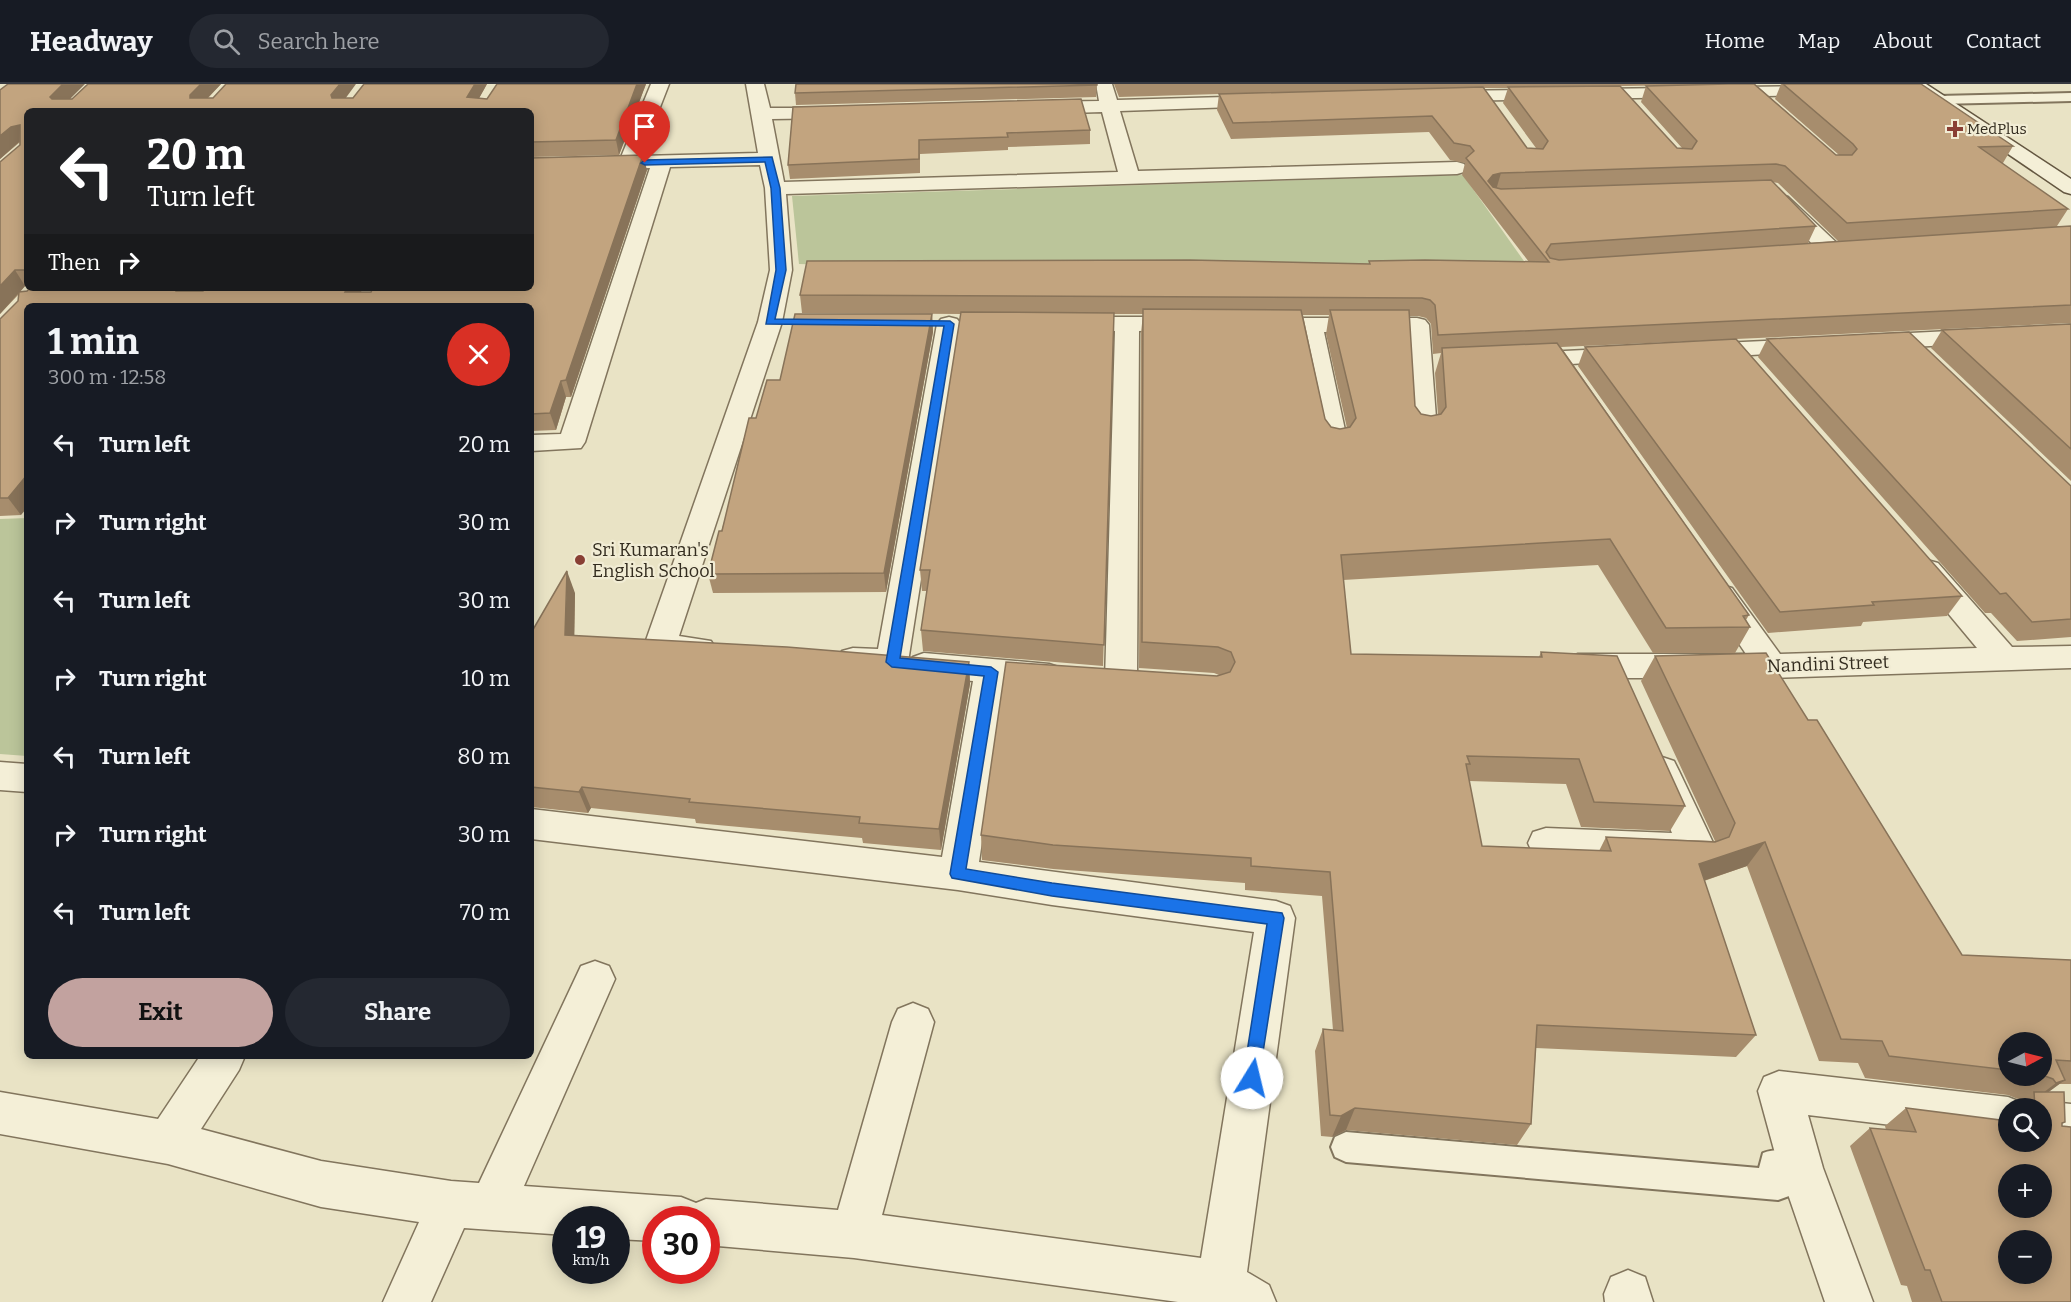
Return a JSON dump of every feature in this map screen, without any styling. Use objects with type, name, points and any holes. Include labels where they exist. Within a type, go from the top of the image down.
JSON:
[{"type":"street","points":[[628,164],[660,84]]},
{"type":"street","points":[[730,651],[660,646],[782,322],[775,188],[755,84]]},
{"type":"street","points":[[1103,84],[1130,178]]},
{"type":"street","points":[[1909,87],[1938,100],[2071,188]]},
{"type":"street","points":[[1430,96],[1621,95],[1837,90]]},
{"type":"street","points":[[1754,93],[1770,108]]},
{"type":"street","points":[[1621,95],[1636,111]]},
{"type":"street","points":[[1486,96],[1499,114]]},
{"type":"street","points":[[1017,108],[1276,100]]},
{"type":"street","points":[[762,114],[855,112]]},
{"type":"street","points":[[534,165],[769,159]]},
{"type":"street","points":[[534,443],[572,442],[662,162]]},
{"type":"street","points":[[775,188],[1457,168]]},
{"type":"street","points":[[1769,189],[1831,250]]},
{"type":"street","points":[[1808,252],[1854,249]]},
{"type":"street","points":[[781,270],[804,270]]},
{"type":"street","points":[[892,662],[949,324]]},
{"type":"street","points":[[1044,324],[1207,325]]},
{"type":"street","points":[[1097,680],[1127,324]]},
{"type":"street","points":[[1242,325],[1417,325],[1432,363],[1424,431]]},
{"type":"street","points":[[1310,325],[1335,444]]},
{"type":"street","points":[[1501,361],[2071,332]]},
{"type":"street","points":[[1906,341],[1930,365]]},
{"type":"street","points":[[1735,349],[1758,376]]},
{"type":"street","points":[[1558,359],[1578,387]]},
{"type":"street","points":[[1911,552],[2003,658]]},
{"type":"street","points":[[1704,570],[1771,666]]},
{"type":"street","points":[[823,657],[1155,684]]},
{"type":"street","name":"Nandini Street","points":[[1546,665],[1624,683],[1771,666],[2071,657]]},
{"type":"street","points":[[958,874],[991,672]]},
{"type":"street","points":[[1546,843],[1698,849],[1648,739]]},
{"type":"street","points":[[0,776],[24,778]]},
{"type":"street","points":[[534,824],[958,874],[1052,889],[1276,918],[1236,1293],[854,1235],[720,1223]]},
{"type":"street","points":[[407,1302],[471,1205],[595,979]]},
{"type":"street","points":[[854,1235],[913,1022]]},
{"type":"street","points":[[168,1142],[222,1059]]},
{"type":"street","points":[[1849,1302],[1801,1168],[1779,1090],[1998,1117]]},
{"type":"street","points":[[0,1113],[168,1142],[321,1184],[471,1205],[642,1217]]},
{"type":"street","points":[[2052,1123],[2071,1125]]},
{"type":"lane","points":[[1938,100],[2071,97]]},
{"type":"lane","points":[[1346,1147],[1778,1185],[1774,1164],[1801,1168]]},
{"type":"green space","points":[[1463,175],[1531,271],[1291,278],[799,264],[792,196]]},
{"type":"green space","points":[[24,518],[24,756],[0,754],[0,519]]},
{"type":"building","points":[[8,84],[63,84],[50,97],[52,99],[72,99],[88,84],[201,84],[190,95],[190,98],[213,98],[226,84],[340,84],[331,95],[332,98],[353,98],[364,84],[475,84],[467,97],[487,99],[497,84],[637,84],[616,140],[534,142],[534,108],[24,108],[24,270],[15,270],[0,286],[0,162],[20,145],[20,125],[11,127],[0,136],[0,90]]},
{"type":"building","points":[[796,84],[1097,84],[1097,85],[795,93]]},
{"type":"building","points":[[1754,84],[1836,155],[1852,155],[1857,149],[1853,144],[1783,84],[1921,84],[2013,146],[1979,147],[2068,209],[1847,223],[1785,166],[1776,164],[1501,173],[1493,175],[1488,181],[1493,187],[1501,189],[1771,180],[1816,226],[1551,244],[1546,252],[1550,258],[1559,260],[2071,226],[2071,305],[1438,335],[1435,305],[1430,300],[1422,298],[800,295],[807,261],[1190,260],[1370,264],[1369,261],[1425,260],[1549,262],[1466,158],[1474,151],[1470,146],[1454,143],[1432,116],[1233,123],[1219,94],[1483,87],[1527,148],[1543,149],[1548,141],[1508,87],[1620,86],[1677,148],[1692,149],[1697,141],[1646,86]]},
{"type":"building","points":[[1081,99],[1090,130],[1007,133],[1008,137],[919,140],[919,159],[788,165],[793,107]]},
{"type":"building","points":[[643,155],[566,380],[561,381],[550,413],[534,414],[534,303],[24,303],[24,479],[8,498],[0,498],[0,319],[18,301],[19,292],[534,291],[534,158]]},
{"type":"building","points":[[1143,309],[1301,310],[1325,419],[1331,427],[1340,429],[1350,427],[1356,418],[1330,310],[1409,310],[1415,406],[1421,414],[1431,416],[1441,414],[1446,407],[1442,348],[1557,343],[1749,615],[1743,616],[1750,627],[1666,628],[1610,539],[1341,555],[1351,654],[1542,657],[1541,652],[1617,656],[1685,806],[1594,802],[1579,759],[1467,756],[1470,764],[1466,764],[1482,846],[1611,851],[1606,837],[1715,842],[1729,837],[1735,823],[1655,656],[1766,653],[1808,720],[1817,720],[1962,955],[2071,960],[2071,1061],[2056,1060],[2065,1080],[2056,1083],[2052,1079],[2052,1032],[1998,1032],[1998,1069],[1889,1056],[1882,1041],[1841,1039],[1765,842],[1699,864],[1756,1035],[1537,1025],[1531,1124],[1355,1108],[1341,1116],[1330,1115],[1323,1029],[1343,1031],[1330,872],[1251,866],[1251,858],[1053,845],[981,835],[1006,662],[1217,676],[1230,672],[1235,662],[1231,652],[1218,647],[1142,642]]},
{"type":"building","points":[[961,312],[1114,313],[1104,645],[921,630],[930,570],[920,570]]},
{"type":"building","points":[[795,314],[932,314],[884,573],[708,574],[719,531],[722,531],[749,418],[756,418],[767,380],[780,380]]},
{"type":"building","points":[[2071,324],[2071,449],[1942,330]]},
{"type":"building","points":[[1909,332],[2071,486],[2071,619],[2032,622],[2006,593],[2000,594],[1767,339]]},
{"type":"building","points":[[1736,339],[1962,596],[1872,602],[1874,605],[1780,612],[1585,347]]},
{"type":"building","points":[[567,571],[565,635],[787,647],[969,662],[939,829],[859,823],[860,817],[689,802],[690,799],[582,787],[579,792],[534,787],[534,628]]},
{"type":"building","points":[[2034,1092],[2064,1092],[2065,1122],[2062,1126],[2071,1127],[2071,1302],[1942,1302],[1930,1270],[1925,1270],[1870,1128],[1916,1132],[1906,1108],[1998,1120],[1998,1152],[2052,1152],[2052,1098],[2034,1098]]},
{"type":"place","name":"MedPlus","points":[[1955,129]]},
{"type":"place","name":"Sri Kumaran's English School","points":[[580,560]]},
{"type":"route","points":[[645,163],[769,159],[775,188],[781,270],[770,322],[950,324],[892,662],[991,672],[958,874],[1052,889],[1276,918],[1252,1078]]}]
